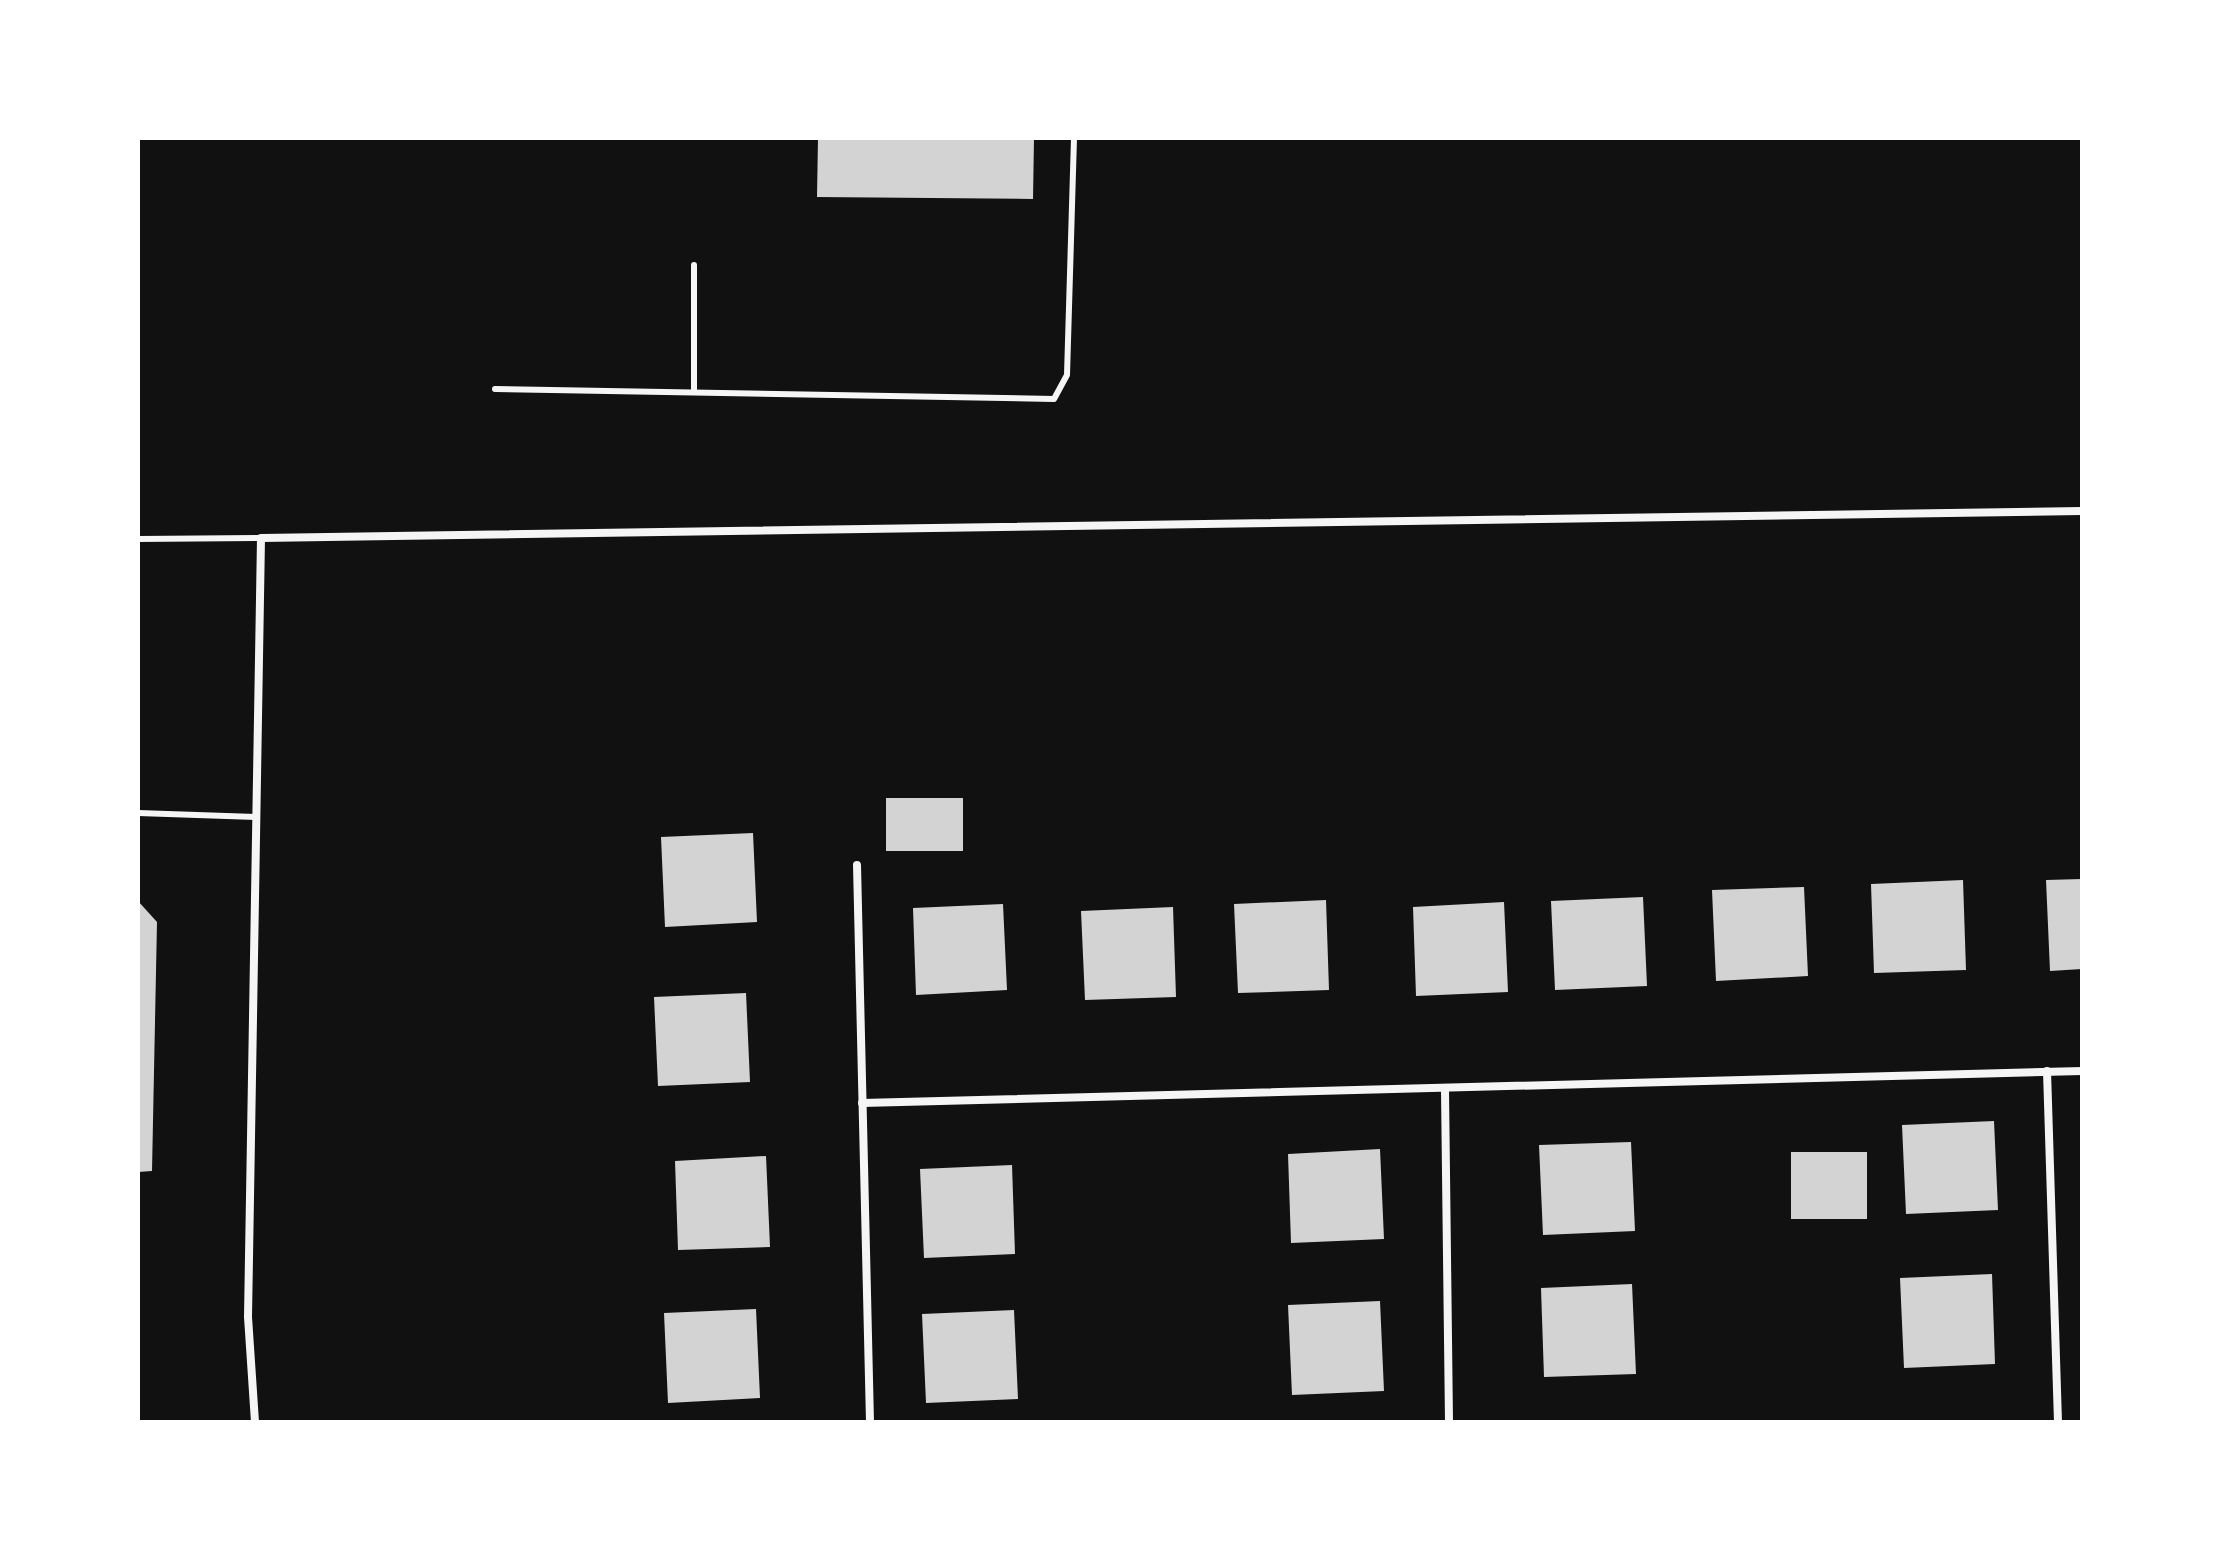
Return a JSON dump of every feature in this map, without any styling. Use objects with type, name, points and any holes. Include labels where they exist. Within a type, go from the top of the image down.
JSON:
[{"type":"street","points":[[255,1422],[248,1317],[261,538],[2082,511]]},
{"type":"street","points":[[857,865],[870,1422]]},
{"type":"street","points":[[2047,1071],[2058,1422]]},
{"type":"street","points":[[862,1103],[2082,1071]]},
{"type":"street","points":[[1445,1090],[1449,1422]]},
{"type":"lane","points":[[495,389],[1054,399],[1067,375],[1074,138]]},
{"type":"lane","points":[[694,265],[694,392]]},
{"type":"lane","points":[[138,539],[261,538]]},
{"type":"lane","points":[[138,813],[257,817]]},
{"type":"building","points":[[818,138],[1034,138],[1033,199],[817,197]]},
{"type":"building","points":[[886,798],[963,798],[963,851],[886,851]]},
{"type":"building","points":[[753,833],[757,922],[665,927],[661,837]]},
{"type":"building","points":[[2082,879],[2082,969],[2050,971],[2046,880]]},
{"type":"building","points":[[1963,880],[1966,970],[1874,973],[1871,884]]},
{"type":"building","points":[[1804,887],[1808,976],[1716,981],[1712,890]]},
{"type":"building","points":[[1643,897],[1647,986],[1555,990],[1551,901]]},
{"type":"building","points":[[1326,900],[1329,990],[1238,993],[1234,904]]},
{"type":"building","points":[[138,901],[157,922],[152,1171],[138,1172]]},
{"type":"building","points":[[1504,902],[1508,992],[1416,996],[1413,907]]},
{"type":"building","points":[[1003,904],[1007,990],[916,995],[913,908]]},
{"type":"building","points":[[1173,907],[1176,997],[1085,1000],[1081,911]]},
{"type":"building","points":[[746,993],[750,1082],[658,1086],[654,997]]},
{"type":"building","points":[[1994,1121],[1998,1210],[1906,1214],[1902,1125]]},
{"type":"building","points":[[1631,1142],[1635,1231],[1543,1235],[1539,1145]]},
{"type":"building","points":[[1380,1149],[1384,1239],[1291,1243],[1288,1154]]},
{"type":"building","points":[[1791,1152],[1867,1152],[1867,1219],[1791,1219]]},
{"type":"building","points":[[766,1156],[770,1247],[678,1250],[675,1161]]},
{"type":"building","points":[[1012,1165],[1015,1254],[924,1258],[920,1169]]},
{"type":"building","points":[[1992,1274],[1995,1364],[1904,1368],[1900,1278]]},
{"type":"building","points":[[1632,1284],[1636,1374],[1544,1377],[1541,1288]]},
{"type":"building","points":[[1380,1301],[1384,1391],[1292,1395],[1288,1305]]},
{"type":"building","points":[[756,1309],[760,1398],[668,1403],[664,1313]]},
{"type":"building","points":[[1014,1310],[1018,1399],[926,1403],[922,1314]]}]
